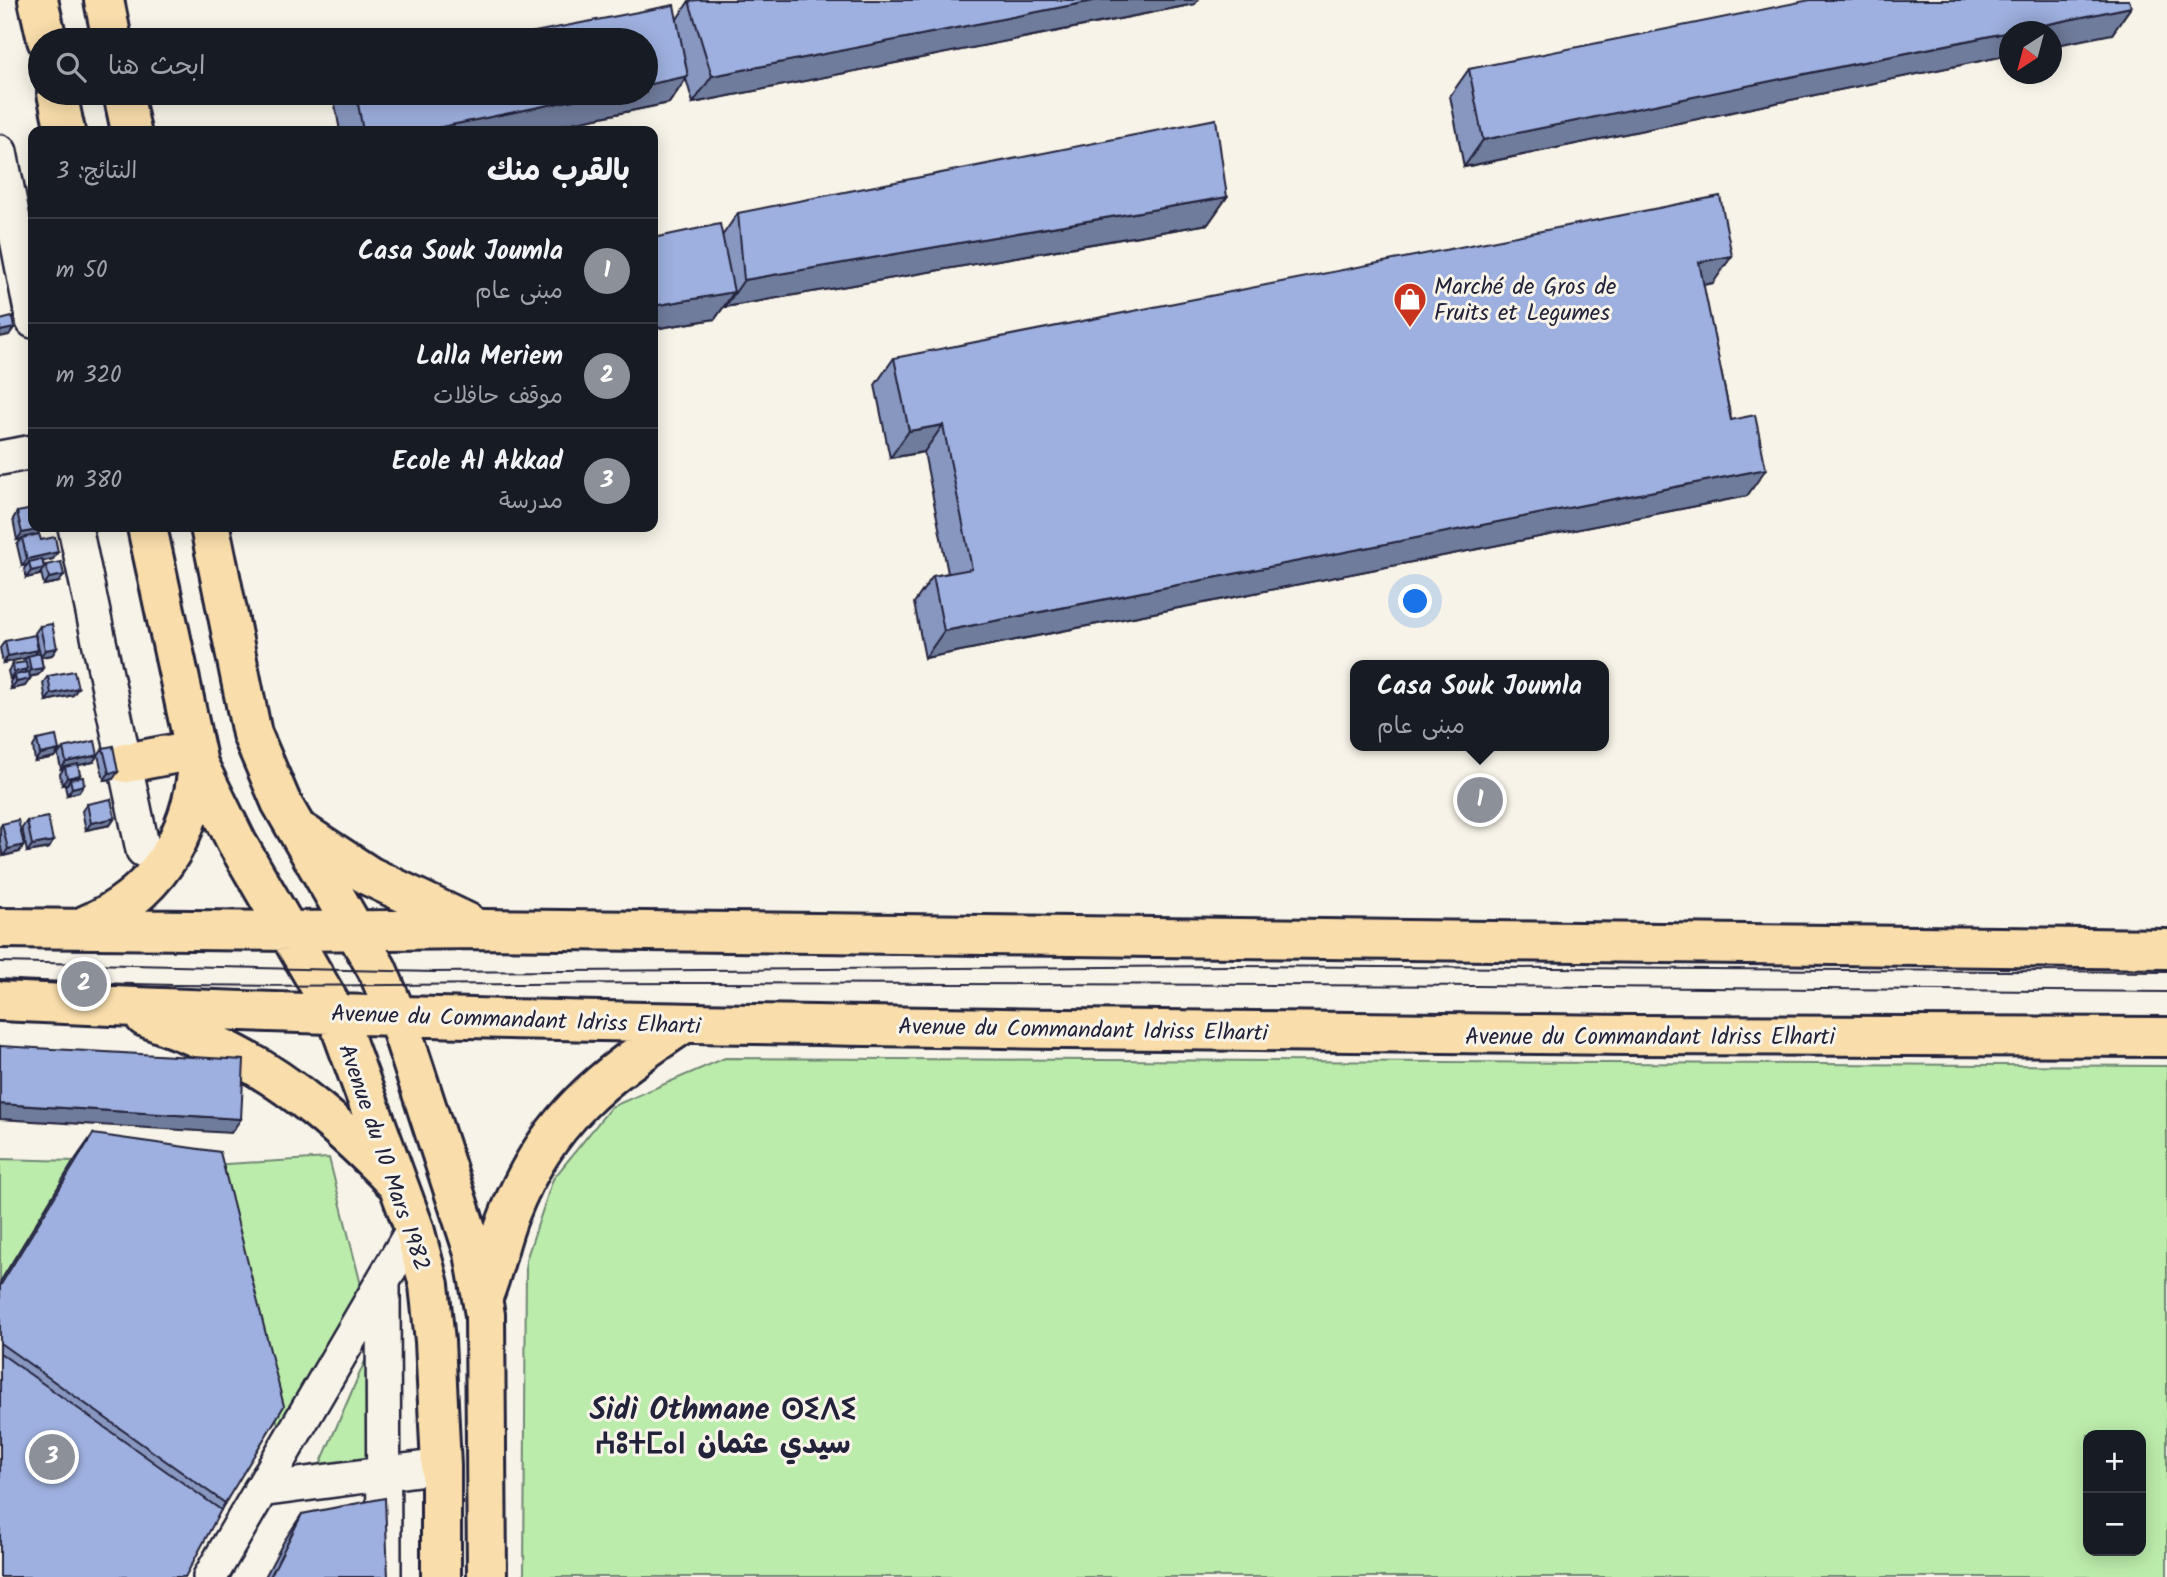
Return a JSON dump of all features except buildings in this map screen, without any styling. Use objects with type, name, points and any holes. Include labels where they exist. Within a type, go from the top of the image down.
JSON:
[{"type":"main road","points":[[38,0],[44,28]]},
{"type":"main road","points":[[104,0],[110,28]]},
{"type":"main road","points":[[60,105],[64,126]]},
{"type":"main road","points":[[126,105],[130,126]]},
{"type":"main road","name":"Avenue du 10 Mars 1982","points":[[148,532],[196,757],[237,843],[291,932],[336,1014],[415,1228],[429,1285],[435,1341],[441,1466],[440,1577]]},
{"type":"main road","points":[[211,532],[252,734],[264,767],[355,930],[397,1016],[474,1253],[483,1296],[487,1577]]},
{"type":"main road","points":[[79,928],[127,903],[165,864],[189,817],[196,757],[126,763]]},
{"type":"main road","points":[[298,830],[396,891],[483,929]]},
{"type":"main road","points":[[0,928],[291,932],[483,929],[2167,950]]},
{"type":"main road","name":"Avenue du Commandant Idriss Elharti","points":[[0,1001],[684,1024],[1659,1037],[2167,1037]]},
{"type":"main road","points":[[120,1007],[233,1053],[267,1073],[335,1125],[401,1189]]},
{"type":"main road","points":[[483,1296],[517,1196],[553,1135],[593,1089],[615,1069],[684,1024]]},
{"type":"street","points":[[0,152],[6,220],[28,302]]},
{"type":"street","points":[[0,458],[28,453]]},
{"type":"street","points":[[76,532],[143,850]]},
{"type":"street","points":[[210,1577],[415,1228]]},
{"type":"street","points":[[383,1280],[384,1577]]},
{"type":"street","points":[[260,1490],[441,1466]]},
{"type":"green space","points":[[725,1058],[2167,1066],[2167,1577],[524,1577],[526,1260],[553,1179],[611,1107]]},
{"type":"green space","points":[[329,1158],[362,1289],[281,1436],[210,1165]]},
{"type":"green space","points":[[0,1159],[74,1161],[0,1288]]},
{"type":"green space","points":[[378,1331],[378,1457],[316,1474]]},
{"type":"tram line","points":[[0,962],[434,972],[1230,966],[2167,972]]},
{"type":"tram line","points":[[0,979],[265,986],[708,983],[2167,992]]},
{"type":"place","name":"Marché de Gros de Fruits et Legumes","points":[[1410,329]]},
{"type":"place","name":"Casa Souk Joumla","points":[[1480,800]]},
{"type":"place","name":"Lalla Meriem","points":[[84,984]]},
{"type":"place","name":"Ecole Al Akkad","points":[[52,1457]]},
{"type":"district","name":"Sidi Othmane ⵙⵉⴷⵉ ⵄⵓⵜⵎⴰⵏ سيدي عثمان","points":[[723,1426]]}]
